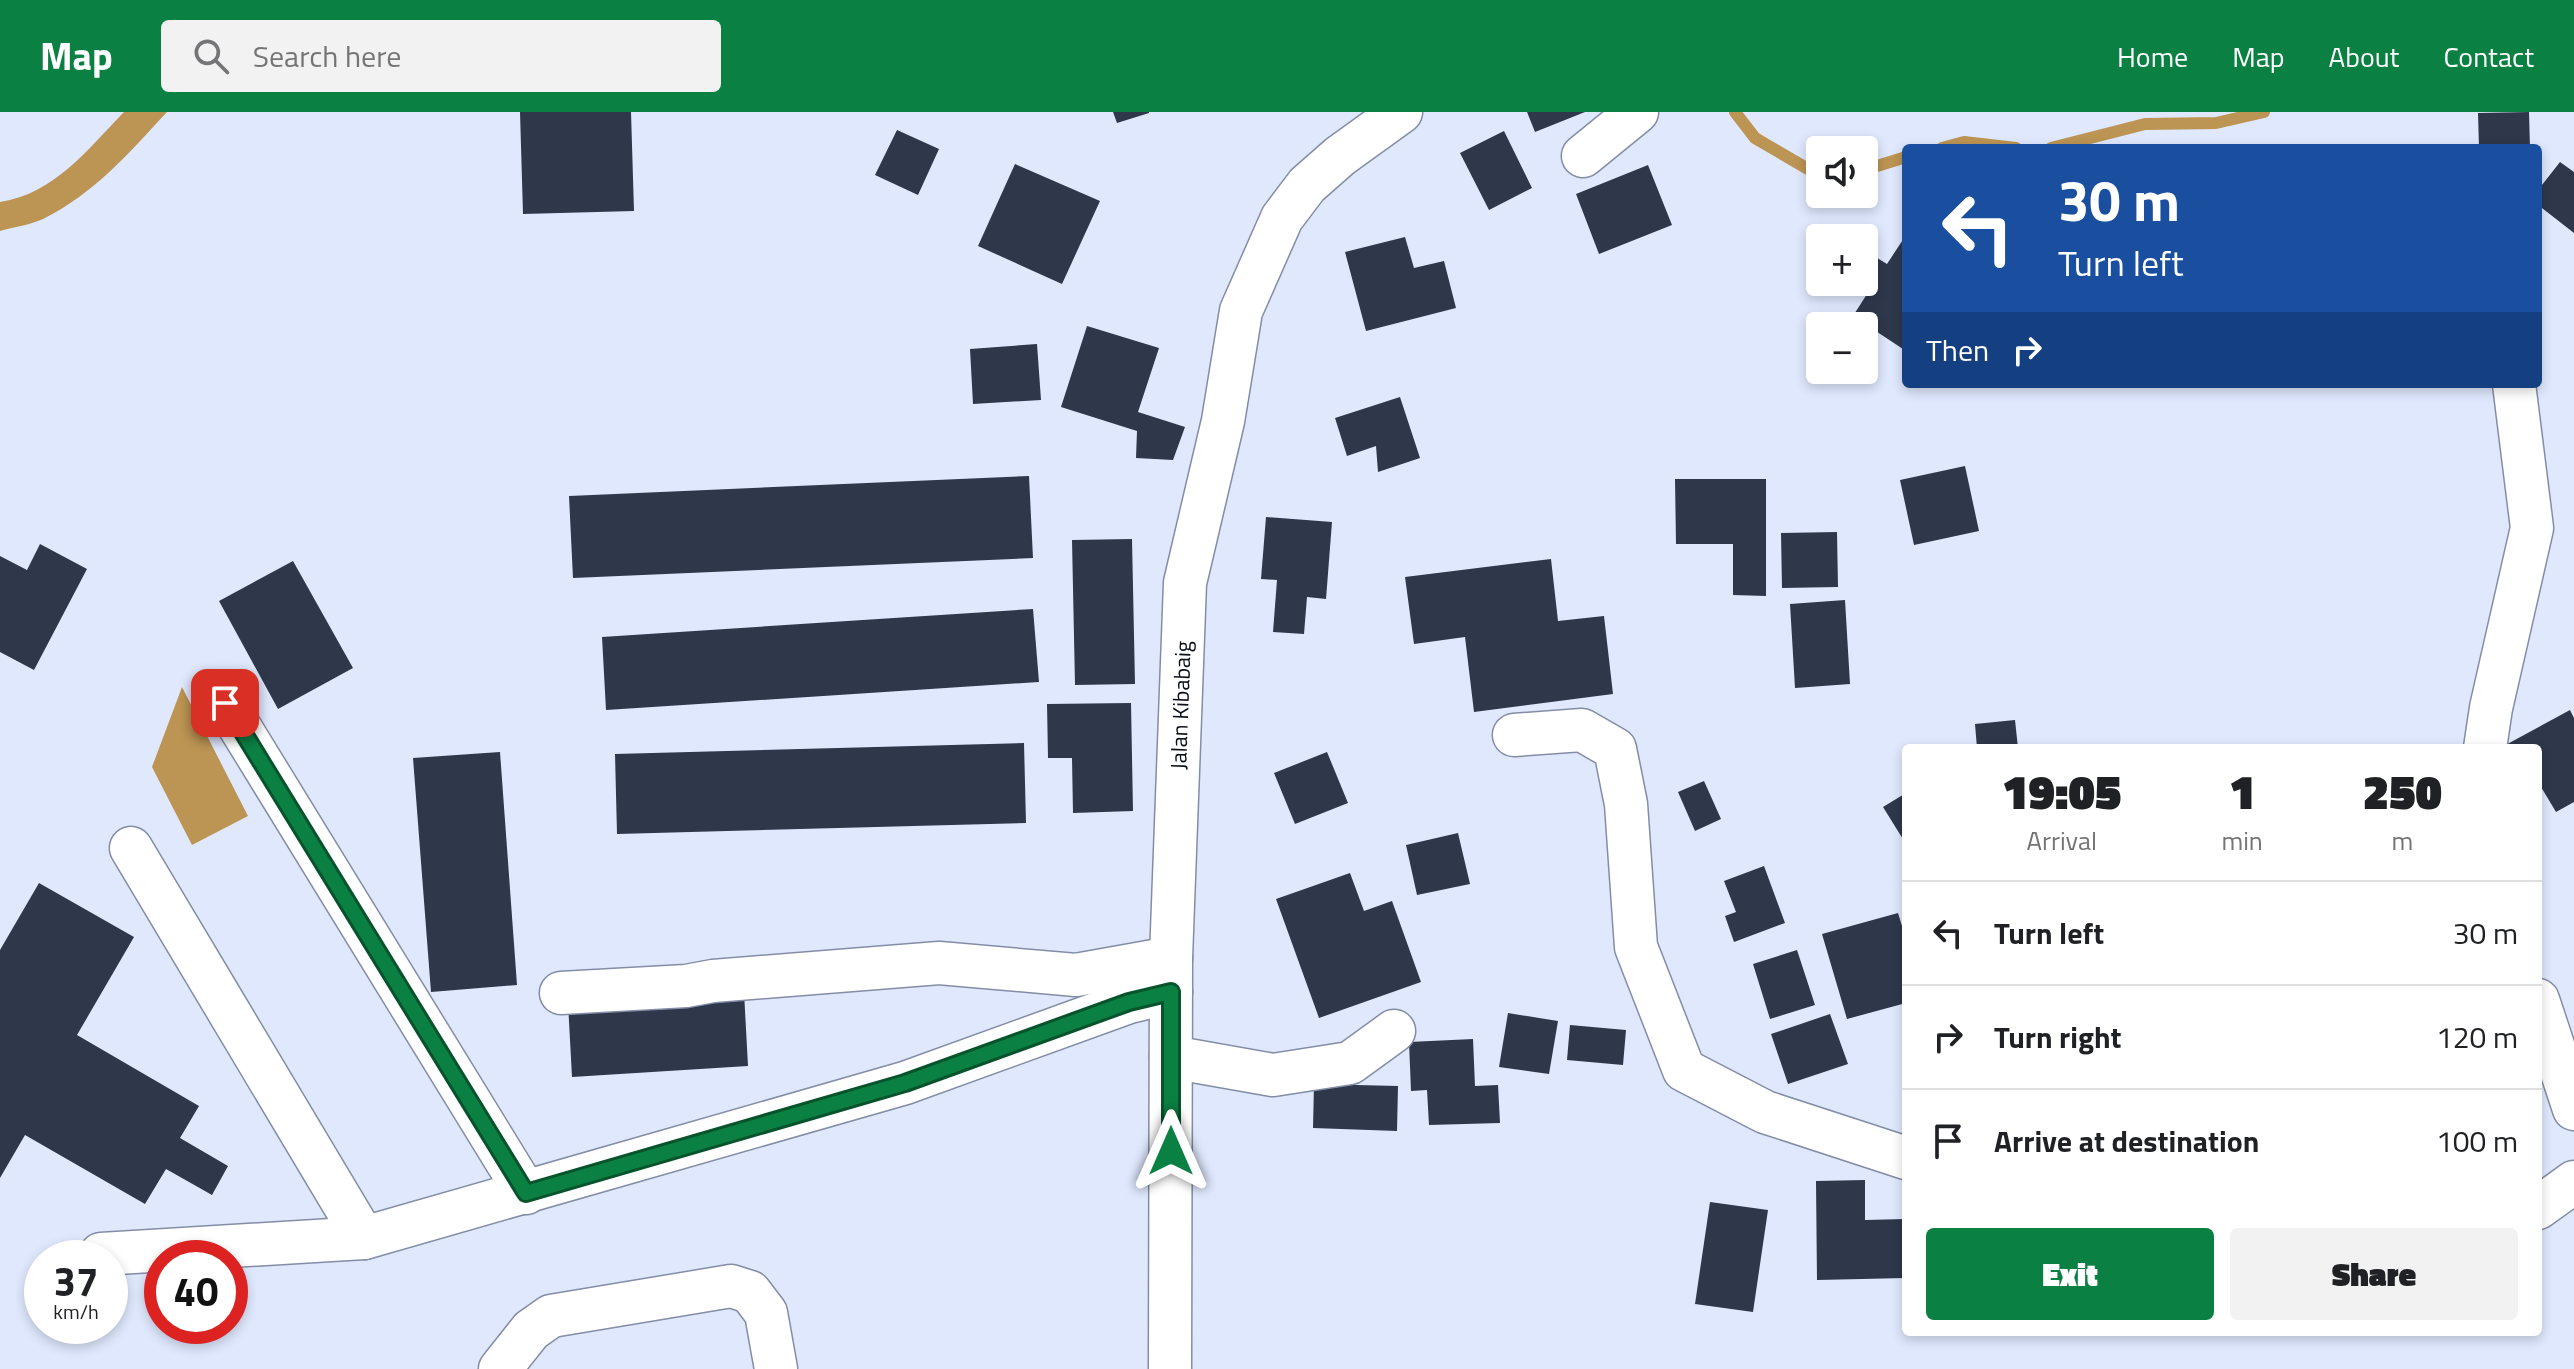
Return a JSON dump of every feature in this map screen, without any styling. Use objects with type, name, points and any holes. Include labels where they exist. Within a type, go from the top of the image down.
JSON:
[{"type":"street","name":"Jalan Kibabaig","points":[[1170,1369],[1171,975],[1185,583],[1223,421],[1241,311],[1282,218],[1299,194],[1340,156],[1401,112]]},
{"type":"street","points":[[1583,156],[1637,112]]},
{"type":"street","points":[[2486,744],[2532,528],[2514,388]]},
{"type":"street","points":[[225,703],[526,1193]]},
{"type":"street","points":[[1514,735],[1582,730],[1615,749],[1626,804],[1636,947],[1684,1070],[1765,1112],[1902,1157]]},
{"type":"street","points":[[131,848],[364,1238]]},
{"type":"street","points":[[561,993],[686,986],[713,981],[939,963],[1076,975],[1171,975]]},
{"type":"street","points":[[128,1252],[364,1238],[905,1083],[1129,1002],[1171,975]]},
{"type":"street","points":[[2542,1012],[2574,1109]]},
{"type":"street","points":[[1171,1057],[1273,1075],[1350,1063],[1394,1031]]},
{"type":"street","points":[[2542,1205],[2574,1182]]},
{"type":"street","points":[[500,1369],[531,1330],[551,1316],[731,1286],[750,1292],[766,1313],[776,1369]]},
{"type":"shaded area","points":[[124,112],[167,112],[110,172],[79,197],[43,219],[0,231],[0,202],[37,190],[53,180],[83,155]]},
{"type":"shaded area","points":[[182,687],[248,816],[192,845],[152,767]]},
{"type":"building","points":[[520,112],[631,112],[634,211],[523,214]]},
{"type":"building","points":[[1113,112],[1149,112],[1149,113],[1117,123]]},
{"type":"building","points":[[1527,112],[1585,112],[1535,132]]},
{"type":"building","points":[[2529,112],[2530,144],[2479,144],[2478,113]]},
{"type":"building","points":[[897,130],[939,149],[918,195],[875,175]]},
{"type":"building","points":[[1504,131],[1532,188],[1489,210],[1460,153]]},
{"type":"building","points":[[2560,162],[2574,172],[2574,233],[2542,208],[2542,185]]},
{"type":"building","points":[[1015,164],[1100,201],[1062,284],[978,246]]},
{"type":"building","points":[[1648,165],[1672,225],[1599,254],[1576,194]]},
{"type":"building","points":[[1405,237],[1414,268],[1444,261],[1456,308],[1366,331],[1345,252]]},
{"type":"building","points":[[1902,241],[1902,348],[1878,333],[1878,312],[1856,312],[1866,296],[1878,296],[1878,259],[1887,264]]},
{"type":"building","points":[[1087,326],[1159,348],[1138,412],[1185,427],[1173,460],[1136,458],[1137,431],[1061,407]]},
{"type":"building","points":[[1037,344],[1041,400],[973,404],[970,349]]},
{"type":"building","points":[[1400,397],[1420,458],[1378,472],[1376,446],[1347,456],[1335,418]]},
{"type":"building","points":[[1965,466],[1979,531],[1914,545],[1900,480]]},
{"type":"building","points":[[1029,476],[1033,558],[573,578],[569,496]]},
{"type":"building","points":[[1675,479],[1766,479],[1766,596],[1733,595],[1733,544],[1676,544]]},
{"type":"building","points":[[1266,517],[1332,522],[1326,599],[1307,597],[1304,634],[1273,632],[1277,580],[1261,579]]},
{"type":"building","points":[[1837,532],[1838,587],[1782,588],[1781,533]]},
{"type":"building","points":[[1132,539],[1135,684],[1075,685],[1072,540]]},
{"type":"building","points":[[40,544],[87,569],[34,670],[0,652],[0,556],[27,570]]},
{"type":"building","points":[[1551,559],[1558,621],[1604,616],[1613,694],[1474,712],[1465,637],[1414,644],[1405,577]]},
{"type":"building","points":[[293,561],[353,668],[278,709],[219,601]]},
{"type":"building","points":[[1845,600],[1850,684],[1795,688],[1790,604]]},
{"type":"building","points":[[1033,609],[1039,682],[606,710],[602,637]]},
{"type":"building","points":[[1131,703],[1133,811],[1073,813],[1072,758],[1048,758],[1047,704]]},
{"type":"building","points":[[2570,710],[2574,718],[2574,802],[2556,812],[2542,789],[2542,744],[2507,744]]},
{"type":"building","points":[[2015,720],[2018,744],[1977,744],[1975,724]]},
{"type":"building","points":[[1024,743],[1026,823],[617,834],[615,754]]},
{"type":"building","points":[[500,752],[517,985],[431,992],[413,758]]},
{"type":"building","points":[[1327,752],[1348,803],[1295,824],[1274,773]]},
{"type":"building","points":[[1704,781],[1721,819],[1695,831],[1678,792]]},
{"type":"building","points":[[1902,795],[1902,838],[1883,807]]},
{"type":"building","points":[[1458,833],[1470,884],[1417,895],[1406,845]]},
{"type":"building","points":[[1764,866],[1785,923],[1734,942],[1725,916],[1736,912],[1724,881]]},
{"type":"building","points":[[1350,873],[1364,911],[1392,901],[1421,982],[1319,1018],[1276,899]]},
{"type":"building","points":[[39,883],[134,937],[77,1035],[199,1106],[180,1138],[228,1166],[212,1195],[166,1169],[145,1204],[25,1135],[0,1178],[0,950]]},
{"type":"building","points":[[1898,913],[1902,926],[1902,1004],[1847,1019],[1822,934]]},
{"type":"building","points":[[1797,950],[1815,1005],[1770,1019],[1753,964]]},
{"type":"building","points":[[744,992],[748,1066],[572,1077],[568,1003]]},
{"type":"building","points":[[1508,1013],[1558,1021],[1549,1074],[1499,1067]]},
{"type":"building","points":[[1830,1014],[1848,1064],[1788,1084],[1771,1034]]},
{"type":"building","points":[[1570,1025],[1626,1030],[1623,1065],[1567,1060]]},
{"type":"building","points":[[1473,1039],[1475,1086],[1498,1085],[1500,1123],[1429,1125],[1427,1090],[1411,1091],[1409,1042]]},
{"type":"building","points":[[1314,1084],[1398,1086],[1397,1131],[1313,1128]]},
{"type":"building","points":[[1865,1180],[1865,1220],[1902,1219],[1902,1278],[1817,1280],[1816,1181]]},
{"type":"building","points":[[1710,1202],[1768,1210],[1753,1312],[1695,1304]]},
{"type":"waterway","points":[[1735,112],[1755,138],[1806,168]]},
{"type":"waterway","points":[[2067,144],[2145,124],[2216,123],[2264,112]]},
{"type":"waterway","points":[[1957,144],[1981,144]]},
{"type":"waterway","points":[[1878,166],[1902,158]]},
{"type":"route","points":[[225,703],[526,1193],[905,1083],[1129,1002],[1171,992],[1171,1151]]}]
